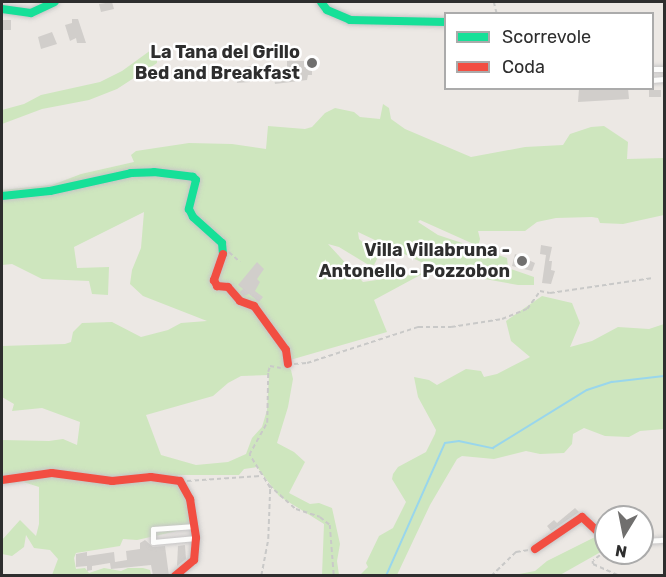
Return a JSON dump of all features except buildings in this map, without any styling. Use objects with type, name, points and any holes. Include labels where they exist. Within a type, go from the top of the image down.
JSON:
[{"type":"street","points":[[2,9],[31,13],[55,2]]},
{"type":"street","points":[[321,2],[327,10],[350,20],[444,22]]},
{"type":"street","points":[[2,195],[50,191],[131,173],[154,172],[193,177],[196,180],[189,209],[222,245],[223,255],[214,280],[217,286],[228,287],[240,301],[254,306],[286,350],[288,364]]},
{"type":"street","points":[[2,480],[52,473],[112,481],[151,477],[180,481],[190,499],[196,538],[194,560],[174,576]]},
{"type":"street","points":[[535,549],[582,517],[594,528]]},
{"type":"street","points":[[195,526],[153,529],[153,542],[196,538]]},
{"type":"path","points":[[222,245],[240,262]]},
{"type":"path","points":[[261,576],[268,538],[270,488],[249,455],[267,423],[270,366],[281,368],[288,364],[307,363],[418,327],[451,327],[502,319],[527,309],[540,291],[550,293],[653,278]]},
{"type":"path","points":[[180,481],[261,476],[296,508],[320,517],[330,525],[334,576]]},
{"type":"path","points":[[491,576],[516,552],[535,549]]},
{"type":"path","points":[[595,565],[620,576]]},
{"type":"green space","points":[[151,50],[157,55],[157,63],[117,89],[89,100],[42,109],[2,124],[2,110],[24,104],[41,95],[100,82],[122,71]]},
{"type":"green space","points":[[383,104],[389,108],[391,119],[405,129],[471,157],[525,147],[563,145],[570,134],[591,127],[604,126],[628,142],[627,159],[664,158],[664,215],[623,224],[600,223],[598,218],[592,217],[556,218],[537,222],[525,231],[478,231],[480,239],[478,246],[420,220],[418,222],[438,235],[507,258],[508,268],[534,277],[534,285],[518,285],[440,271],[358,232],[359,239],[378,257],[374,265],[367,264],[339,247],[328,244],[363,282],[424,273],[374,300],[387,332],[283,362],[291,370],[293,379],[288,407],[277,443],[294,452],[305,462],[289,493],[310,504],[319,503],[332,508],[340,544],[337,561],[339,575],[322,575],[324,524],[279,496],[257,467],[244,469],[239,475],[177,475],[184,482],[194,521],[186,529],[137,540],[123,539],[120,546],[76,553],[74,558],[76,569],[85,568],[89,573],[104,568],[121,571],[128,568],[143,568],[150,570],[151,575],[52,575],[58,559],[50,550],[34,548],[26,535],[24,547],[12,556],[2,554],[2,540],[20,520],[36,536],[39,524],[39,487],[2,475],[2,440],[63,439],[77,445],[80,422],[42,408],[12,411],[14,404],[2,397],[2,346],[65,344],[71,342],[73,332],[82,323],[112,322],[141,337],[168,330],[181,323],[207,321],[143,296],[130,284],[132,270],[141,248],[144,212],[74,247],[77,268],[109,267],[108,295],[92,294],[89,281],[42,279],[12,264],[2,265],[2,197],[55,191],[125,176],[156,174],[125,174],[26,193],[2,195],[2,190],[52,185],[81,174],[134,162],[131,155],[136,151],[189,143],[232,144],[266,149],[268,126],[305,129],[312,127],[325,113],[335,108],[354,112],[360,117],[380,119]],"holes":[[[168,175],[196,175],[195,179]],[[269,375],[267,410],[262,427],[252,438],[246,454],[228,462],[196,465],[161,455],[146,415],[213,396],[228,383],[241,376]]]},
{"type":"green space","points":[[542,296],[572,303],[580,323],[570,347],[592,341],[618,327],[649,329],[664,324],[664,429],[640,431],[629,437],[605,436],[584,428],[573,434],[572,444],[564,453],[540,454],[526,451],[494,459],[462,456],[457,459],[430,505],[397,575],[360,575],[368,567],[366,563],[379,536],[393,528],[406,502],[392,479],[393,474],[398,467],[426,452],[435,434],[436,430],[418,397],[414,377],[429,380],[437,385],[466,369],[481,371],[484,377],[497,374],[530,357],[511,341],[506,321]]},
{"type":"green space","points":[[594,538],[594,556],[560,575],[509,576],[535,571],[547,561]]},
{"type":"waterway","points":[[386,576],[445,443],[459,441],[493,448],[587,390],[612,382],[664,376]]},
{"type":"traffic: fast","points":[[2,9],[31,13],[55,2]]},
{"type":"traffic: fast","points":[[321,2],[327,10],[350,20],[444,22]]},
{"type":"traffic: fast","points":[[2,196],[50,191],[131,173],[154,172],[193,177],[196,180],[189,209],[193,217],[222,243],[223,254]]},
{"type":"traffic: jam","points":[[223,254],[214,280],[217,286],[228,287],[240,301],[254,306],[286,350],[288,364]]},
{"type":"traffic: jam","points":[[2,480],[52,473],[112,481],[151,477],[180,481],[190,499],[196,538],[194,560],[175,576]]},
{"type":"traffic: jam","points":[[535,549],[582,517],[594,528]]},
{"type":"place","name":"La Tana del Grillo Bed and Breakfast","points":[[312,63]]},
{"type":"place","name":"Villa Villabruna - Antonello - Pozzobon","points":[[522,261]]}]
